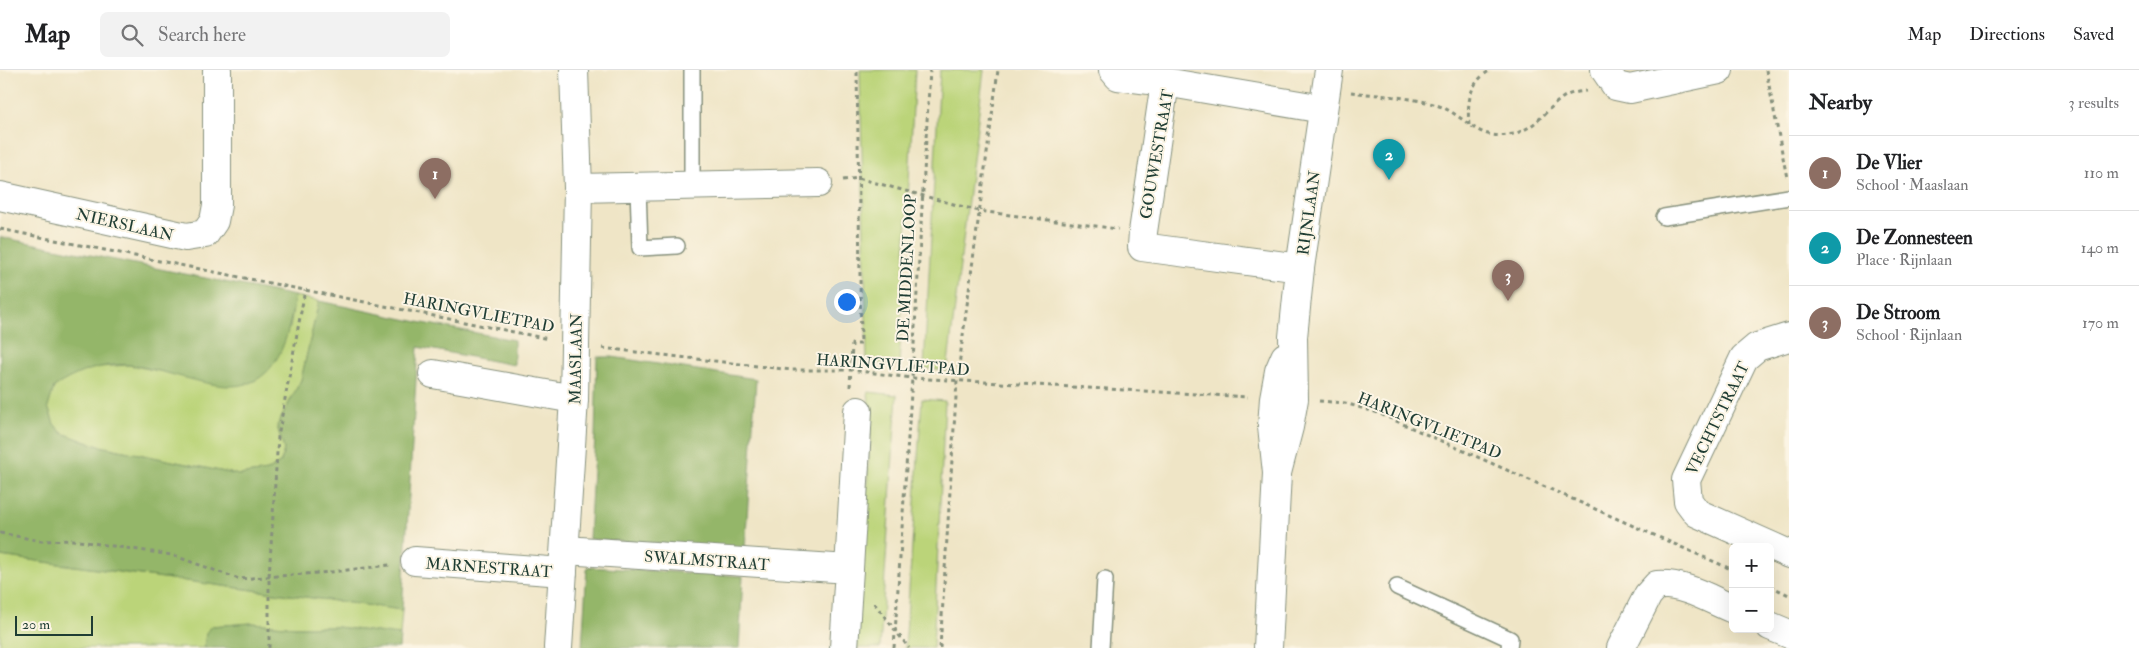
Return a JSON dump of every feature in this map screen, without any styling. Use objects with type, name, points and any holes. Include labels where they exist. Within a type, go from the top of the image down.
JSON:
[{"type":"street","name":"NIERSLAAN","points":[[0,196],[186,237],[205,234],[214,221],[217,205],[218,70]]},
{"type":"street","name":"MAASLAAN","points":[[558,648],[576,344],[578,188],[574,70]]},
{"type":"street","points":[[1113,70],[1118,76],[1165,82]]},
{"type":"street","points":[[1610,78],[1630,89],[1719,70]]},
{"type":"street","name":"GOUWESTRAAT","points":[[1300,268],[1142,247],[1143,232],[1165,82],[1326,89]]},
{"type":"street","name":"RIJNLAAN","points":[[1268,648],[1278,473],[1289,427],[1284,399],[1300,268],[1326,89]]},
{"type":"street","points":[[578,188],[818,183]]},
{"type":"street","name":"VECHTSTRAAT","points":[[1789,337],[1757,347],[1744,358],[1686,480],[1688,501],[1697,513],[1789,554]]},
{"type":"street","points":[[433,374],[574,400]]},
{"type":"street","points":[[844,648],[858,411]]},
{"type":"street","name":"MARNESTRAAT","points":[[415,561],[564,561]]},
{"type":"street","name":"SWALMSTRAAT","points":[[564,561],[849,570]]},
{"type":"street","points":[[1621,648],[1648,595],[1657,585],[1670,584],[1681,586],[1729,607]]},
{"type":"street","points":[[1774,628],[1789,634]]},
{"type":"lane","points":[[692,70],[692,186]]},
{"type":"lane","points":[[638,187],[640,248],[677,246]]},
{"type":"lane","points":[[1664,217],[1788,190]]},
{"type":"lane","points":[[1101,648],[1105,579]]},
{"type":"lane","points":[[1398,587],[1510,639],[1509,648]]},
{"type":"path","points":[[851,370],[852,344],[861,344],[857,70]]},
{"type":"path","name":"DE MIDDENLOOP","points":[[894,648],[930,70]]},
{"type":"path","points":[[940,648],[957,381],[998,70]]},
{"type":"path","points":[[1469,125],[1469,97],[1479,79],[1491,70]]},
{"type":"path","points":[[1766,70],[1788,190]]},
{"type":"path","points":[[1326,89],[1427,102],[1447,109],[1487,135],[1514,133],[1531,126],[1548,113],[1562,98],[1610,78]]},
{"type":"path","points":[[818,183],[858,178]]},
{"type":"path","name":"GOUWESTRAAT","points":[[858,178],[979,211],[1143,232]]},
{"type":"path","name":"HARINGVLIETPAD","points":[[0,230],[576,344],[792,370],[851,370],[912,378],[1345,404],[1378,413],[1729,568]]},
{"type":"path","points":[[269,648],[268,577],[278,437],[305,290]]},
{"type":"path","points":[[0,533],[42,541],[73,540],[172,556],[239,579],[332,572],[415,561]]},
{"type":"path","points":[[849,570],[908,648]]},
{"type":"path","points":[[1774,588],[1789,595]]},
{"type":"green space","points":[[860,70],[915,70],[899,366],[867,361]]},
{"type":"green space","points":[[940,70],[984,70],[947,371],[924,368]]},
{"type":"green space","points":[[0,237],[295,296],[285,341],[279,355],[271,368],[247,384],[218,385],[142,367],[110,365],[81,373],[54,387],[48,407],[54,424],[62,433],[95,445],[239,475],[267,471],[281,462],[284,449],[277,426],[301,380],[319,301],[514,340],[514,365],[418,347],[402,610],[0,556]]},
{"type":"green space","points":[[295,296],[319,301],[301,380],[277,426],[284,449],[281,462],[267,471],[239,475],[95,445],[62,433],[54,424],[48,407],[54,387],[73,374],[99,367],[129,365],[164,372],[290,328]]},
{"type":"green space","points":[[597,357],[612,357],[756,379],[745,549],[589,539],[595,437]]},
{"type":"green space","points":[[868,392],[897,395],[880,648],[855,648],[871,428]]},
{"type":"green space","points":[[922,399],[945,401],[933,648],[905,648]]},
{"type":"green space","points":[[0,556],[402,610],[400,635],[337,627],[296,627],[252,623],[211,626],[206,633],[204,648],[0,648]]},
{"type":"green space","points":[[587,567],[743,576],[739,648],[582,648]]},
{"type":"green space","points":[[252,623],[296,627],[337,627],[400,635],[399,648],[204,648],[206,633],[211,626]]},
{"type":"place","name":"De Zonnesteen","points":[[1389,180]]},
{"type":"place","name":"De Vlier","points":[[435,199]]},
{"type":"place","name":"De Stroom","points":[[1508,301]]}]
